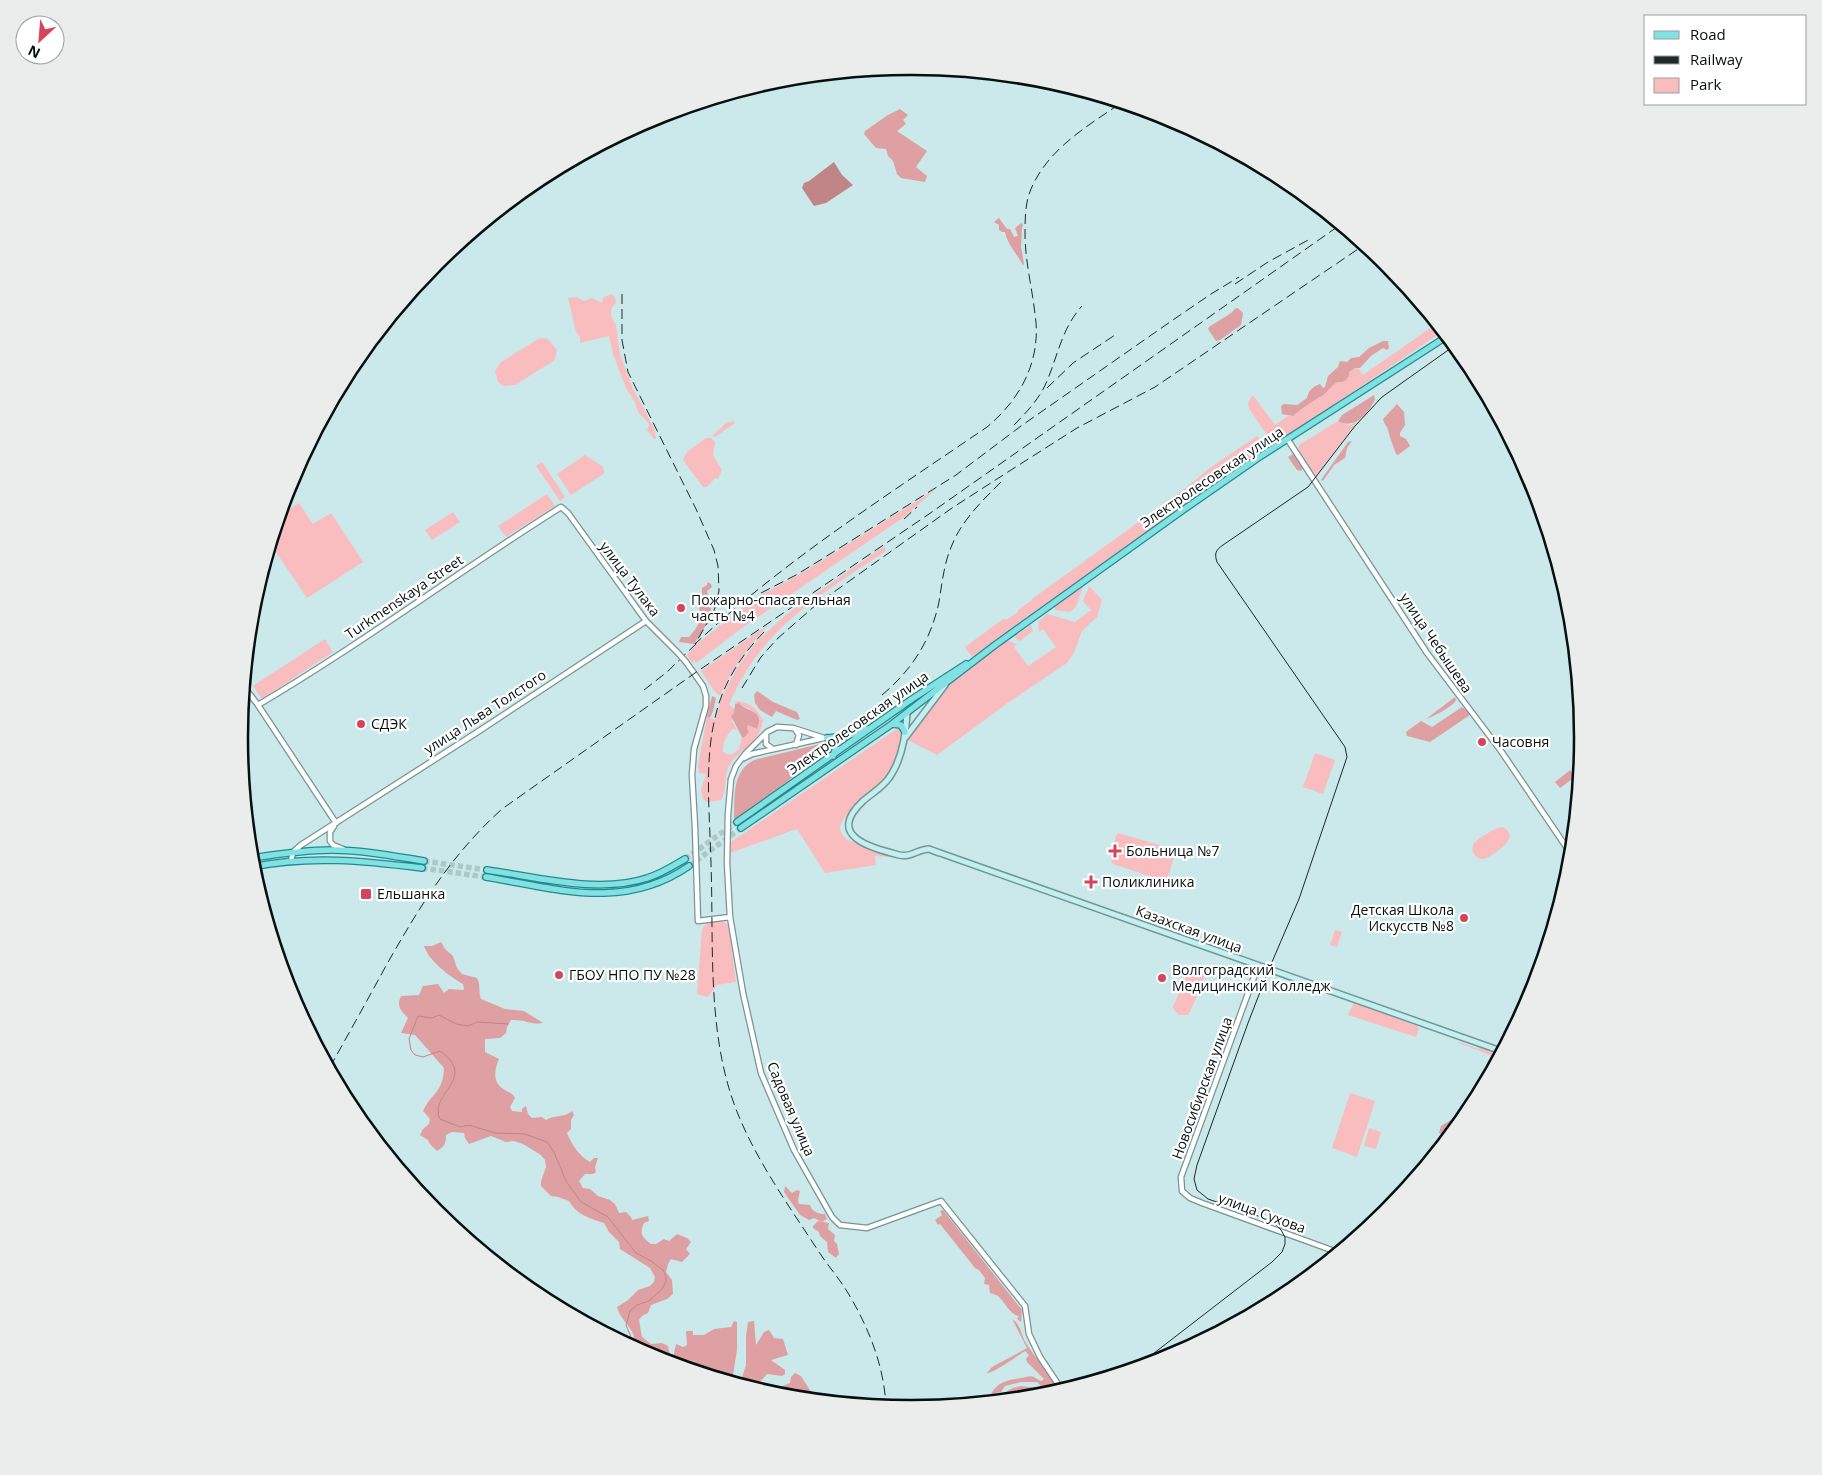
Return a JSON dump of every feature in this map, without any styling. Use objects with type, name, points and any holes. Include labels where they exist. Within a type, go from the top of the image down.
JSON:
[{"type":"main road","name":"Электролесовская улица","points":[[741,828],[892,724],[995,645],[1183,510],[1258,458],[1441,340]]},
{"type":"main road","name":"Электролесовская улица","points":[[737,822],[903,706],[995,645]]},
{"type":"main road","points":[[904,740],[948,680]]},
{"type":"main road","points":[[903,706],[907,713],[904,740]]},
{"type":"main road","points":[[892,724],[902,725],[905,732]]},
{"type":"main road","points":[[825,738],[847,736],[874,726]]},
{"type":"main road","points":[[825,738],[835,744],[836,748],[833,756]]},
{"type":"main road","name":"Казахская улица","points":[[904,740],[891,776],[856,808],[848,823],[849,832],[859,840],[905,856],[928,849],[940,852],[1258,966],[1496,1048]]},
{"type":"main road","points":[[259,857],[293,852],[351,851],[424,861]]},
{"type":"main road","points":[[487,870],[581,884],[608,885],[648,878],[685,859]]},
{"type":"main road","points":[[261,866],[291,861],[346,860],[422,868]]},
{"type":"main road","points":[[486,877],[580,892],[608,894],[651,886],[678,874],[689,866]]},
{"type":"street","name":"улица Чебышева","points":[[1288,440],[1427,653],[1501,751],[1565,845]]},
{"type":"street","name":"улица Тулака","points":[[561,507],[568,513],[646,621],[686,662],[703,686],[706,706],[694,749],[692,775],[696,827],[698,921],[730,917]]},
{"type":"street","name":"Turkmenskaya Street","points":[[258,704],[340,653],[501,544],[561,507]]},
{"type":"street","name":"улица Льва Толстого","points":[[293,852],[646,621]]},
{"type":"street","points":[[250,694],[336,823]]},
{"type":"street","points":[[773,750],[766,744],[767,732],[780,726],[825,738]]},
{"type":"street","points":[[795,729],[799,735],[796,745]]},
{"type":"street","name":"Садовая улица","points":[[767,732],[739,762],[731,779],[727,863],[730,917],[743,993],[762,1073],[794,1150],[832,1217],[840,1225],[867,1228],[941,1201],[1025,1306],[1029,1334],[1040,1357],[1057,1383]]},
{"type":"street","points":[[739,762],[752,754],[825,738]]},
{"type":"street","name":"улица Льва Толстого","points":[[336,823],[331,830],[329,838],[331,842],[338,847],[351,851]]},
{"type":"street","points":[[291,861],[293,852]]},
{"type":"street","name":"Новосибирская улица","points":[[1182,1191],[1182,1177],[1258,966]]},
{"type":"street","name":"улица Сухова","points":[[1182,1191],[1190,1198],[1202,1203],[1331,1250]]},
{"type":"green space","points":[[611,294],[615,297],[616,302],[611,310],[611,316],[616,325],[620,355],[633,389],[654,428],[656,438],[654,439],[647,430],[649,424],[638,412],[635,402],[626,388],[613,354],[609,336],[580,343],[580,337],[576,332],[568,298],[577,297],[584,301],[592,298],[602,303],[603,298]]},
{"type":"green space","points":[[1431,327],[1438,335],[1274,445],[1249,409],[1248,402],[1253,395],[1275,425],[1288,416],[1293,416],[1313,399],[1320,398],[1326,390],[1336,383],[1348,379],[1349,372],[1355,368],[1359,369],[1363,375]]},
{"type":"green space","points":[[538,339],[548,339],[557,350],[555,359],[552,362],[515,385],[504,386],[498,382],[495,371],[501,362]]},
{"type":"green space","points":[[733,421],[735,423],[715,437],[712,436],[725,424]]},
{"type":"green space","points":[[1338,421],[1349,425],[1357,422],[1315,477],[1300,454],[1299,445]]},
{"type":"green space","points":[[1257,436],[1262,442],[1260,453],[972,657],[965,647],[1003,619],[1006,620],[1018,612],[1032,599],[1187,487],[1211,467]]},
{"type":"green space","points":[[706,438],[711,438],[715,442],[713,455],[722,470],[718,479],[715,478],[707,487],[703,487],[683,460],[687,452]]},
{"type":"green space","points":[[585,455],[602,466],[605,473],[571,495],[557,474]]},
{"type":"green space","points":[[542,462],[565,497],[560,501],[536,466]]},
{"type":"green space","points":[[936,489],[904,517],[742,628],[696,663],[694,661],[692,663],[687,655],[696,645],[751,600],[795,577]]},
{"type":"green space","points":[[547,494],[555,506],[506,537],[498,526]]},
{"type":"green space","points":[[299,503],[313,524],[331,513],[363,562],[307,598],[276,552],[290,509]]},
{"type":"green space","points":[[453,512],[460,522],[432,540],[425,530]]},
{"type":"green space","points":[[884,546],[886,551],[816,598],[795,615],[758,654],[742,678],[729,705],[735,709],[732,721],[737,730],[733,729],[726,737],[723,752],[731,755],[739,749],[742,737],[744,738],[749,732],[747,729],[748,725],[757,729],[750,709],[734,702],[746,703],[755,709],[763,720],[761,728],[753,741],[729,766],[721,800],[707,802],[703,799],[701,790],[706,774],[699,773],[698,765],[707,716],[715,720],[721,699],[737,668],[757,641],[787,614]]},
{"type":"green space","points":[[1083,586],[1076,607],[1070,612],[1055,610],[1054,607]]},
{"type":"green space","points":[[1089,586],[1102,600],[1097,617],[1082,631],[1074,653],[1067,663],[1009,702],[937,755],[906,739],[948,684],[1006,640],[1017,644],[1014,647],[1028,666],[1056,647],[1043,629],[1039,632],[1038,622],[1047,614],[1075,622],[1091,610],[1083,601]]},
{"type":"green space","points":[[768,625],[741,659],[720,696],[715,692],[701,671]]},
{"type":"green space","points":[[1031,625],[1033,631],[1020,641],[1015,638],[1015,636]]},
{"type":"green space","points":[[325,639],[333,652],[262,699],[253,686]]},
{"type":"green space","points":[[898,728],[903,732],[894,767],[888,777],[845,817],[840,826],[842,834],[848,840],[890,857],[875,856],[876,865],[825,873],[797,829],[730,853],[731,842]]},
{"type":"green space","points":[[1315,753],[1335,760],[1323,794],[1303,787]]},
{"type":"green space","points":[[1502,827],[1510,835],[1505,845],[1486,858],[1480,859],[1475,856],[1472,848],[1473,845],[1486,834]]},
{"type":"green space","points":[[1118,833],[1173,849],[1174,857],[1167,880],[1162,877],[1158,879],[1113,864],[1111,860]]},
{"type":"green space","points":[[724,922],[729,926],[736,982],[717,985],[708,997],[697,994],[702,929],[707,923]]},
{"type":"green space","points":[[1335,930],[1342,932],[1337,947],[1330,945]]},
{"type":"green space","points":[[1194,965],[1202,967],[1205,976],[1190,1012],[1187,1015],[1179,1015],[1173,1007],[1189,969]]},
{"type":"green space","points":[[1354,1002],[1417,1026],[1419,1029],[1416,1037],[1348,1015]]},
{"type":"green space","points":[[1459,1043],[1478,1049],[1480,1047],[1491,1051],[1493,1054],[1492,1056]]},
{"type":"green space","points":[[1350,1093],[1375,1101],[1357,1157],[1332,1148]]},
{"type":"green space","points":[[1369,1128],[1381,1132],[1376,1149],[1364,1146]]},
{"type":"shaded area","points":[[900,109],[908,115],[903,120],[906,124],[897,131],[927,151],[916,167],[927,176],[925,182],[901,178],[897,174],[893,161],[888,156],[886,149],[876,148],[864,134],[865,131],[888,115]]},
{"type":"shaded area","points":[[834,162],[842,175],[853,185],[826,203],[814,206],[802,188],[804,183]]},
{"type":"shaded area","points":[[999,218],[1007,229],[1010,229],[1014,237],[1018,236],[1015,228],[1021,223],[1023,225],[1021,247],[1023,265],[1010,245],[1005,232],[999,230],[999,225],[994,222]]},
{"type":"shaded area","points":[[1236,308],[1243,313],[1241,325],[1216,341],[1208,329],[1209,327]]},
{"type":"shaded area","points":[[1383,341],[1388,341],[1389,348],[1387,350],[1383,348],[1371,356],[1360,368],[1355,368],[1349,372],[1349,377],[1346,380],[1336,383],[1293,416],[1282,414],[1281,406],[1284,404],[1297,405],[1307,398],[1315,386],[1320,384],[1323,388],[1325,387],[1328,376],[1338,367],[1340,361],[1347,362],[1351,358],[1359,357],[1369,348]]},
{"type":"shaded area","points":[[1374,395],[1375,400],[1360,419],[1350,423],[1338,421],[1342,415]]},
{"type":"shaded area","points":[[1397,404],[1404,412],[1405,425],[1400,436],[1406,439],[1410,446],[1398,455],[1383,419]]},
{"type":"shaded area","points":[[1352,441],[1347,448],[1345,458],[1334,465],[1323,481],[1321,480],[1348,442]]},
{"type":"shaded area","points":[[1293,454],[1302,464],[1303,468],[1301,471],[1297,470],[1288,457]]},
{"type":"shaded area","points":[[707,582],[712,587],[707,591],[711,617],[694,644],[679,642],[681,637],[689,637],[698,624],[701,616],[699,608],[702,601],[702,588],[707,585]]},
{"type":"shaded area","points":[[757,691],[773,702],[797,712],[800,719],[797,720],[776,711],[772,717],[760,710],[755,703],[754,695]]},
{"type":"shaded area","points":[[712,696],[716,698],[713,712],[709,718],[707,716]]},
{"type":"shaded area","points":[[1455,697],[1456,700],[1451,706],[1426,719]]},
{"type":"shaded area","points":[[739,703],[759,718],[757,729],[748,725],[747,729],[749,732],[744,738],[731,716],[734,713],[735,704]]},
{"type":"shaded area","points":[[1462,707],[1473,715],[1470,715],[1430,742],[1407,736],[1406,732],[1421,721],[1432,727]]},
{"type":"shaded area","points":[[824,743],[829,745],[828,751],[734,821],[736,786],[741,771],[747,765],[754,760]]},
{"type":"shaded area","points":[[1570,770],[1572,773],[1572,779],[1560,788],[1555,782]]},
{"type":"shaded area","points":[[441,942],[445,949],[453,956],[457,968],[462,974],[477,978],[481,999],[505,1009],[524,1011],[543,1023],[511,1020],[506,1033],[500,1038],[485,1039],[485,1052],[499,1059],[496,1070],[497,1082],[515,1098],[510,1107],[512,1111],[522,1112],[522,1109],[526,1106],[528,1114],[532,1118],[542,1117],[546,1120],[566,1115],[572,1111],[574,1115],[571,1120],[571,1129],[567,1133],[571,1142],[586,1160],[590,1162],[594,1158],[598,1158],[595,1167],[596,1172],[585,1174],[579,1181],[583,1188],[590,1189],[598,1196],[610,1200],[615,1204],[619,1213],[626,1212],[632,1220],[648,1216],[649,1221],[644,1223],[642,1233],[651,1244],[656,1244],[664,1239],[669,1241],[677,1234],[691,1242],[686,1249],[690,1254],[682,1262],[671,1259],[668,1264],[666,1272],[672,1280],[673,1294],[667,1299],[651,1305],[648,1313],[639,1320],[642,1337],[651,1344],[662,1343],[668,1346],[670,1355],[633,1339],[634,1336],[617,1307],[638,1290],[650,1286],[654,1282],[655,1277],[650,1268],[620,1249],[619,1242],[609,1232],[604,1223],[576,1210],[569,1201],[551,1196],[541,1186],[546,1167],[545,1160],[541,1155],[523,1144],[514,1141],[506,1142],[491,1136],[469,1144],[464,1133],[452,1132],[446,1135],[444,1145],[437,1151],[428,1140],[420,1135],[429,1124],[430,1119],[423,1111],[442,1083],[444,1068],[415,1035],[401,1033],[408,1018],[400,1008],[401,996],[419,995],[423,986],[438,984],[444,993],[449,989],[464,989],[463,984],[430,957],[424,946],[432,946]]},
{"type":"shaded area","points":[[1452,1121],[1442,1134],[1439,1133],[1441,1126]]},
{"type":"shaded area","points":[[785,1186],[792,1193],[797,1190],[800,1191],[799,1204],[810,1205],[816,1212],[825,1214],[827,1219],[822,1222],[814,1218],[809,1220],[800,1215],[784,1192]]},
{"type":"shaded area","points":[[943,1210],[1022,1310],[1021,1322],[1017,1319],[1019,1316],[1010,1311],[998,1296],[990,1293],[989,1285],[984,1284],[985,1278],[979,1270],[975,1268],[940,1224],[938,1225],[935,1220],[942,1215],[940,1211]]},
{"type":"shaded area","points":[[818,1221],[829,1223],[828,1229],[835,1235],[834,1241],[837,1244],[839,1254],[836,1258],[828,1252],[827,1242],[813,1228]]},
{"type":"shaded area","points":[[1012,1319],[1054,1384],[1041,1386],[1037,1382],[1021,1382],[1005,1386],[1001,1392],[991,1395],[995,1388],[1007,1381],[1030,1376],[1041,1381],[1044,1379],[1027,1362],[1026,1359],[1029,1355],[1025,1351],[987,1373],[992,1367],[1027,1348]]},
{"type":"shaded area","points":[[734,1321],[737,1322],[737,1350],[733,1375],[673,1356],[676,1344],[683,1347],[687,1345],[686,1331],[693,1331],[693,1335],[704,1335],[714,1329],[731,1327]]},
{"type":"shaded area","points":[[754,1321],[756,1345],[764,1332],[769,1330],[774,1338],[783,1339],[788,1355],[771,1360],[785,1370],[785,1374],[782,1376],[767,1374],[760,1382],[742,1377],[746,1365],[748,1322]]},
{"type":"shaded area","points":[[795,1373],[801,1376],[811,1392],[781,1387],[790,1383],[791,1377]]},
{"type":"shaded area","points":[[1021,1386],[1035,1388],[1004,1393]]},
{"type":"waterway","points":[[508,1024],[477,1022],[468,1026],[456,1024],[439,1015],[432,1018],[418,1016],[409,1039],[411,1050],[415,1055],[423,1057],[440,1051],[451,1061],[455,1070],[454,1078],[440,1101],[438,1110],[440,1119],[460,1127],[469,1125],[495,1133],[525,1134],[547,1142],[554,1152],[566,1181],[581,1202],[608,1217],[636,1253],[663,1270],[666,1281],[662,1289],[649,1301],[637,1305],[630,1311],[626,1325],[631,1337],[636,1340]]},
{"type":"tunnel","points":[[685,859],[737,822]]},
{"type":"tunnel","points":[[689,866],[741,828]]},
{"type":"tunnel","points":[[424,861],[487,870]]},
{"type":"tunnel","points":[[422,868],[486,877]]},
{"type":"tram line","points":[[1152,1355],[1272,1262],[1282,1252],[1285,1244],[1285,1237],[1273,1221],[1208,1199],[1197,1190],[1194,1179],[1197,1165],[1248,1023],[1299,899],[1347,757],[1345,747],[1217,562],[1216,552],[1223,545],[1308,487],[1355,426],[1382,397],[1448,350]]},
{"type":"railway","points":[[622,294],[622,340],[628,372],[696,509],[714,550],[718,566],[719,591],[714,611],[695,644],[800,557],[836,530],[987,427],[1010,404],[1026,377],[1035,347],[1035,314],[1025,244],[1025,217],[1029,194],[1047,162],[1069,140],[1115,107]]},
{"type":"railway","points":[[333,1061],[424,902],[467,844],[502,809],[695,673],[929,514],[1335,229]]},
{"type":"railway","points":[[1235,284],[1268,262],[1310,239]]},
{"type":"railway","points":[[742,688],[761,657],[777,639],[817,604],[952,508],[1077,428],[1155,387],[1358,249]]},
{"type":"railway","points":[[761,593],[796,575],[956,475],[1021,426],[1170,322],[1239,277]]},
{"type":"railway","points":[[1014,425],[1041,393],[1065,333],[1075,314],[1082,306]]},
{"type":"railway","points":[[1047,388],[1073,363],[1115,335]]},
{"type":"railway","points":[[882,695],[911,665],[925,642],[939,602],[949,552],[961,527],[973,511],[1001,482]]},
{"type":"railway","points":[[904,519],[917,507]]},
{"type":"railway","points":[[764,632],[740,661],[722,694],[715,718],[710,753],[709,790],[714,993],[722,1058],[729,1089],[740,1119],[757,1154],[822,1257],[845,1288],[863,1320],[879,1362],[886,1399]]},
{"type":"railway","points":[[644,690],[667,672],[700,640]]},
{"type":"place","name":"Пожарно-спасательная часть №4","points":[[681,608]]},
{"type":"place","name":"СДЭК","points":[[361,724]]},
{"type":"place","name":"Часовня","points":[[1482,742]]},
{"type":"place","name":"Больница №7","points":[[1115,851]]},
{"type":"place","name":"Поликлиника","points":[[1091,882]]},
{"type":"place","name":"Ельшанка","points":[[366,894]]},
{"type":"place","name":"Детская Школа Искусств №8","points":[[1464,918]]},
{"type":"place","name":"ГБОУ НПО ПУ №28","points":[[559,975]]},
{"type":"place","name":"Волгоградский Медицинский Колледж","points":[[1162,978]]}]
